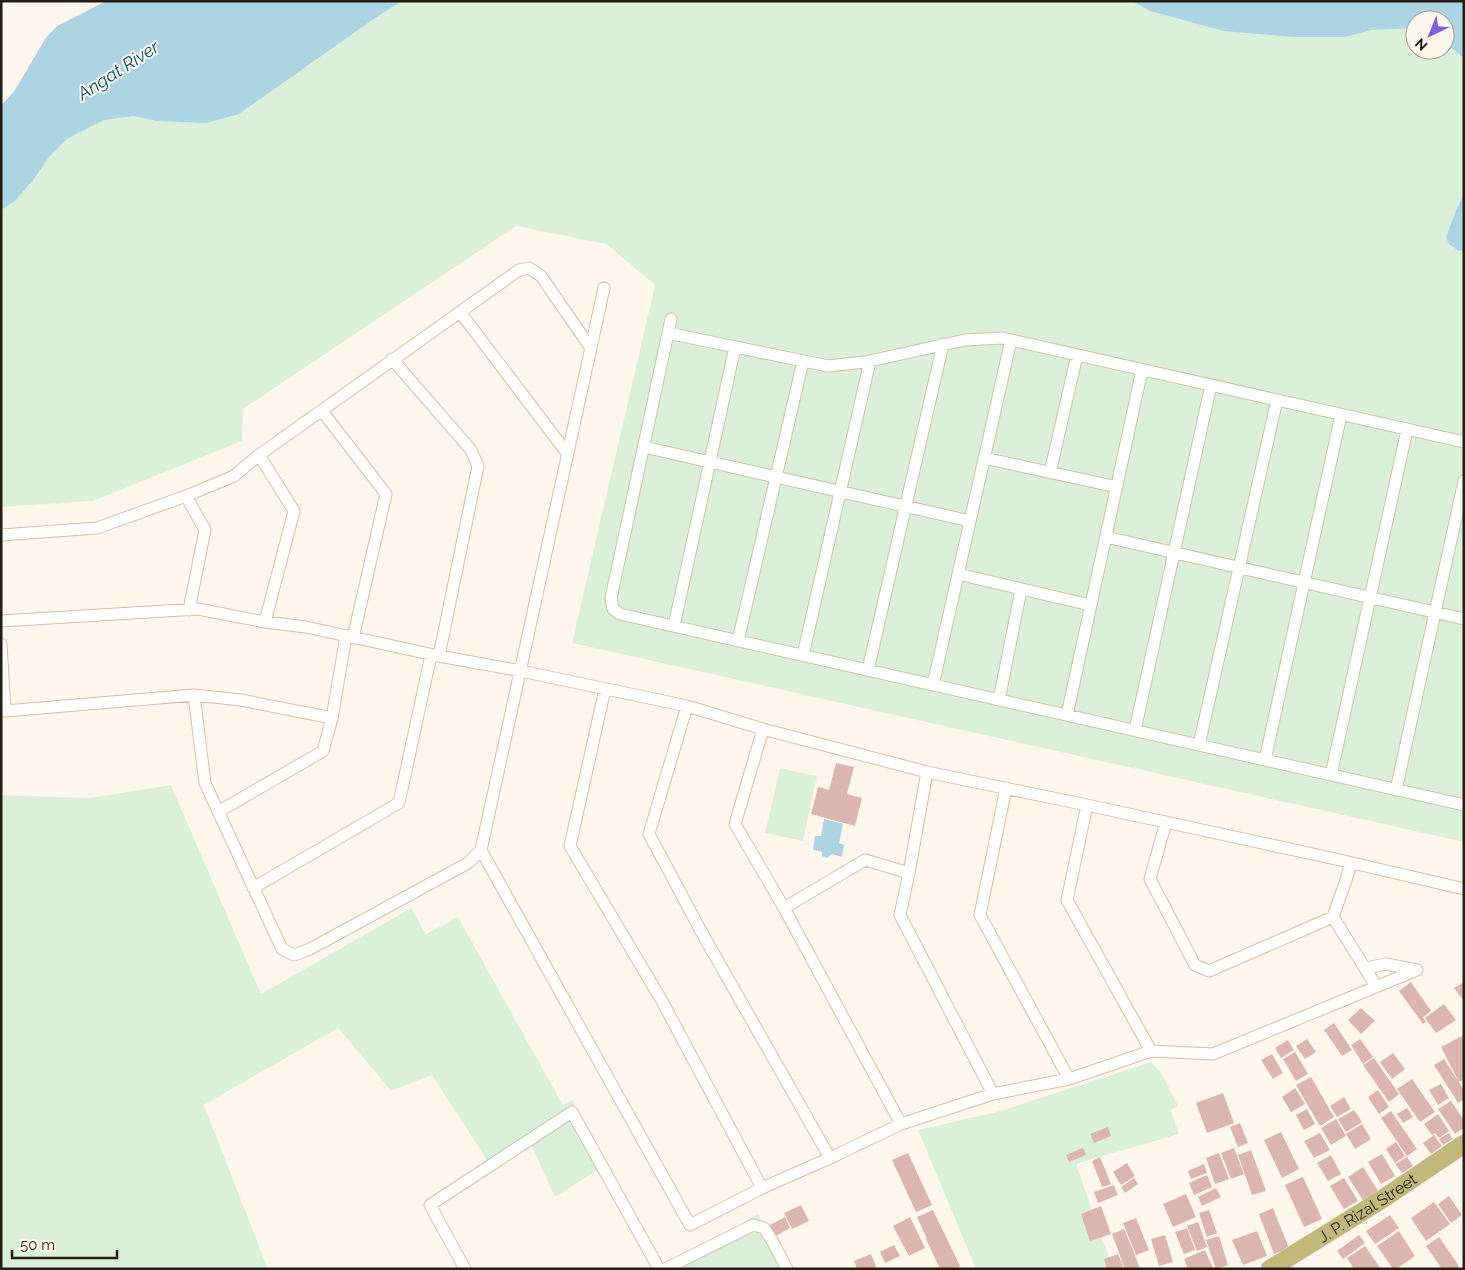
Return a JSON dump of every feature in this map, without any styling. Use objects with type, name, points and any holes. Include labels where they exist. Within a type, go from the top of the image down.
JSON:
[{"type":"main road","name":"J. P. Rizal Street","points":[[1270,1269],[1381,1200],[1464,1144]]},
{"type":"street","points":[[1,535],[97,528],[186,496],[234,476],[259,455],[519,270],[529,268],[541,276],[590,347]]},
{"type":"street","points":[[194,696],[205,784],[282,949],[294,955],[310,949],[468,863],[481,850],[604,288]]},
{"type":"street","points":[[460,312],[567,453]]},
{"type":"street","points":[[671,319],[611,603],[613,609],[620,614],[1464,804]]},
{"type":"street","points":[[668,333],[828,366],[870,361],[964,340],[1002,338],[1464,442]]},
{"type":"street","points":[[933,685],[1011,340]]},
{"type":"street","points":[[868,670],[943,344]]},
{"type":"street","points":[[674,626],[735,347]]},
{"type":"street","points":[[1050,473],[1077,355]]},
{"type":"street","points":[[254,888],[399,802],[478,466],[471,450],[392,359]]},
{"type":"street","points":[[738,641],[803,361]]},
{"type":"street","points":[[803,656],[870,361]]},
{"type":"street","points":[[1067,715],[1142,370]]},
{"type":"street","points":[[1135,730],[1211,385]]},
{"type":"street","points":[[1199,745],[1276,400]]},
{"type":"street","points":[[218,812],[323,751],[332,718],[386,494],[322,410]]},
{"type":"street","points":[[1265,760],[1341,415]]},
{"type":"street","points":[[1331,775],[1407,430]]},
{"type":"street","points":[[644,447],[970,521]]},
{"type":"street","points":[[259,455],[294,511],[265,622]]},
{"type":"street","points":[[984,458],[1117,487]]},
{"type":"street","points":[[1396,790],[1464,482]]},
{"type":"street","points":[[186,496],[206,530],[189,610]]},
{"type":"street","points":[[1106,537],[1464,619]]},
{"type":"street","points":[[958,574],[1090,605]]},
{"type":"street","points":[[999,700],[1022,590]]},
{"type":"street","points":[[1,621],[198,609],[265,622],[306,627],[687,706],[763,729],[927,772],[1166,822],[1464,889]]},
{"type":"street","points":[[1,644],[5,711],[194,696],[241,700],[332,718]]},
{"type":"street","points":[[605,689],[570,846],[662,1001],[762,1188]]},
{"type":"street","points":[[687,706],[649,834],[702,933],[830,1158]]},
{"type":"street","points":[[763,729],[736,824],[784,908],[901,1124]]},
{"type":"street","points":[[927,772],[900,915],[993,1094]]},
{"type":"street","points":[[1006,788],[980,915],[1069,1080]]},
{"type":"street","points":[[1086,805],[1067,900],[1151,1051]]},
{"type":"street","points":[[1166,822],[1150,879],[1195,965],[1209,971],[1333,917],[1350,863]]},
{"type":"street","points":[[481,850],[690,1224],[762,1188],[901,1124],[993,1094],[1069,1080],[1151,1051],[1213,1054],[1417,970],[1386,964],[1366,968]]},
{"type":"street","points":[[784,908],[865,860],[909,873]]},
{"type":"street","points":[[1333,917],[1376,986]]},
{"type":"street","points":[[465,1269],[430,1205],[572,1112],[659,1269]]},
{"type":"street","points":[[665,1269],[753,1225],[764,1228],[787,1269]]},
{"type":"green space","points":[[402,1],[1132,1],[1150,11],[1223,31],[1293,37],[1345,37],[1372,30],[1405,28],[1405,60],[1455,60],[1455,51],[1464,58],[1464,194],[1457,208],[1459,251],[1464,250],[1464,842],[572,643],[655,285],[606,244],[516,226],[243,409],[242,441],[93,501],[1,507],[1,210],[15,201],[34,179],[49,157],[67,139],[104,120],[134,116],[156,121],[239,114]]},
{"type":"green space","points":[[780,768],[817,776],[803,841],[765,833]]},
{"type":"green space","points":[[171,785],[261,994],[411,908],[426,934],[458,917],[563,1105],[572,1100],[607,1164],[555,1197],[529,1140],[488,1162],[432,1075],[391,1091],[338,1028],[204,1105],[268,1269],[1,1269],[1,795],[89,798]]},
{"type":"green space","points":[[1151,1062],[1161,1072],[1178,1106],[1171,1110],[1179,1134],[1076,1164],[1113,1269],[976,1269],[918,1130],[1001,1111]]},
{"type":"green space","points":[[758,1214],[786,1269],[682,1269],[679,1261]]},
{"type":"water","name":"Angat River","points":[[106,1],[402,1],[239,114],[206,123],[156,121],[134,116],[104,120],[67,139],[49,157],[34,179],[15,201],[1,210],[1,106],[15,90],[45,39],[57,26]]},
{"type":"water","points":[[1132,1],[1464,1],[1464,58],[1455,51],[1455,10],[1405,10],[1405,28],[1372,30],[1345,37],[1293,37],[1223,31],[1150,11]]},
{"type":"water","points":[[1464,194],[1464,250],[1459,251],[1449,244],[1446,237]]},
{"type":"water","points":[[824,819],[843,824],[839,843],[844,845],[842,857],[832,854],[827,858],[822,856],[822,852],[813,850],[815,836],[821,836]]},
{"type":"building","points":[[836,763],[854,767],[847,794],[862,798],[855,826],[811,814],[818,787],[829,790]]},
{"type":"building","points":[[1411,982],[1431,1011],[1423,1017],[1426,1022],[1423,1024],[1399,991]]},
{"type":"building","points":[[1464,982],[1464,999],[1463,1000],[1454,988]]},
{"type":"building","points":[[1444,1004],[1456,1020],[1436,1033],[1425,1018]]},
{"type":"building","points":[[1361,1008],[1375,1021],[1361,1034],[1348,1020]]},
{"type":"building","points":[[1334,1023],[1352,1050],[1342,1056],[1324,1030]]},
{"type":"building","points":[[1464,1035],[1464,1080],[1459,1082],[1441,1047]]},
{"type":"building","points":[[1307,1039],[1316,1052],[1305,1059],[1296,1046]]},
{"type":"building","points":[[1360,1039],[1373,1057],[1363,1064],[1351,1045]]},
{"type":"building","points":[[1288,1040],[1294,1050],[1281,1058],[1275,1048]]},
{"type":"building","points":[[1295,1052],[1308,1074],[1296,1081],[1283,1059]]},
{"type":"building","points":[[1393,1053],[1405,1069],[1392,1079],[1380,1062]]},
{"type":"building","points":[[1272,1054],[1283,1073],[1273,1079],[1261,1060]]},
{"type":"building","points":[[1374,1058],[1399,1094],[1389,1102],[1363,1065]]},
{"type":"building","points":[[1444,1059],[1464,1090],[1464,1099],[1458,1103],[1434,1065]]},
{"type":"building","points":[[1311,1077],[1334,1117],[1320,1126],[1296,1085]]},
{"type":"building","points":[[1412,1079],[1435,1112],[1420,1122],[1397,1089]]},
{"type":"building","points":[[1441,1084],[1449,1098],[1438,1105],[1429,1090]]},
{"type":"building","points":[[1295,1088],[1305,1104],[1291,1112],[1282,1097]]},
{"type":"building","points":[[1378,1090],[1389,1107],[1379,1114],[1368,1097]]},
{"type":"building","points":[[1223,1093],[1234,1123],[1207,1133],[1196,1103]]},
{"type":"building","points":[[1344,1097],[1351,1109],[1337,1117],[1330,1106]]},
{"type":"building","points":[[1451,1101],[1464,1120],[1464,1128],[1455,1134],[1438,1109]]},
{"type":"building","points":[[1407,1108],[1413,1117],[1403,1123],[1397,1114]]},
{"type":"building","points":[[1307,1109],[1315,1124],[1304,1130],[1296,1115]]},
{"type":"building","points":[[1354,1110],[1362,1122],[1346,1132],[1338,1119]]},
{"type":"building","points":[[1391,1111],[1417,1149],[1407,1156],[1381,1118]]},
{"type":"building","points":[[1438,1114],[1449,1131],[1439,1138],[1435,1133],[1432,1135],[1424,1124]]},
{"type":"building","points":[[1336,1119],[1346,1136],[1331,1145],[1321,1128]]},
{"type":"building","points":[[1240,1123],[1248,1143],[1238,1147],[1230,1127]]},
{"type":"building","points":[[1362,1124],[1371,1139],[1355,1149],[1346,1134]]},
{"type":"building","points":[[1108,1127],[1111,1136],[1094,1143],[1090,1134]]},
{"type":"building","points":[[1281,1132],[1299,1169],[1282,1178],[1264,1140]]},
{"type":"building","points":[[1320,1133],[1330,1150],[1314,1158],[1304,1141]]},
{"type":"building","points":[[1449,1133],[1453,1139],[1443,1145],[1439,1139]]},
{"type":"building","points":[[1434,1135],[1442,1146],[1431,1154],[1423,1143]]},
{"type":"building","points":[[1396,1142],[1405,1156],[1395,1163],[1386,1149]]},
{"type":"building","points":[[1083,1148],[1086,1155],[1069,1162],[1066,1155]]},
{"type":"building","points":[[1234,1148],[1244,1174],[1231,1179],[1221,1153]]},
{"type":"building","points":[[1251,1150],[1266,1191],[1252,1195],[1238,1155]]},
{"type":"building","points":[[908,1153],[932,1205],[916,1212],[892,1160]]},
{"type":"building","points":[[1219,1153],[1229,1179],[1215,1184],[1206,1158]]},
{"type":"building","points":[[1382,1154],[1395,1176],[1381,1184],[1368,1162]]},
{"type":"building","points":[[1331,1155],[1341,1174],[1328,1181],[1317,1163]]},
{"type":"building","points":[[1100,1157],[1111,1184],[1102,1187],[1092,1161]]},
{"type":"building","points":[[1407,1157],[1413,1166],[1402,1173],[1395,1164]]},
{"type":"building","points":[[1127,1163],[1135,1176],[1121,1185],[1113,1172]]},
{"type":"building","points":[[1204,1164],[1207,1173],[1191,1179],[1188,1171]]},
{"type":"building","points":[[1363,1167],[1380,1194],[1365,1203],[1348,1177]]},
{"type":"building","points":[[1207,1175],[1212,1187],[1194,1195],[1189,1183]]},
{"type":"building","points":[[1303,1177],[1322,1219],[1304,1227],[1285,1185]]},
{"type":"building","points":[[1134,1178],[1138,1184],[1125,1193],[1121,1187]]},
{"type":"building","points":[[1344,1178],[1358,1201],[1344,1209],[1330,1186]]},
{"type":"building","points":[[1114,1185],[1118,1195],[1098,1203],[1094,1192]]},
{"type":"building","points":[[1216,1188],[1221,1197],[1202,1206],[1198,1197]]},
{"type":"building","points":[[1186,1194],[1196,1217],[1173,1227],[1163,1204]]},
{"type":"building","points":[[1449,1196],[1462,1215],[1451,1223],[1438,1204]]},
{"type":"building","points":[[1434,1202],[1450,1224],[1426,1241],[1411,1218]]},
{"type":"building","points":[[801,1205],[809,1221],[792,1229],[784,1213]]},
{"type":"building","points":[[1101,1206],[1111,1234],[1090,1241],[1081,1214]]},
{"type":"building","points":[[1273,1208],[1289,1248],[1274,1254],[1259,1214]]},
{"type":"building","points":[[933,1210],[960,1266],[955,1269],[940,1269],[917,1217]]},
{"type":"building","points":[[1209,1210],[1217,1233],[1207,1237],[1199,1213]]},
{"type":"building","points":[[1390,1215],[1399,1228],[1375,1244],[1366,1231]]},
{"type":"building","points":[[785,1217],[790,1228],[772,1238],[766,1227]]},
{"type":"building","points":[[910,1217],[925,1248],[909,1256],[893,1226]]},
{"type":"building","points":[[1136,1218],[1149,1250],[1136,1255],[1123,1223]]},
{"type":"building","points":[[1198,1222],[1207,1247],[1197,1251],[1187,1226]]},
{"type":"building","points":[[1187,1228],[1195,1250],[1184,1254],[1175,1232]]},
{"type":"building","points":[[1124,1229],[1140,1269],[1125,1269],[1112,1234]]},
{"type":"building","points":[[1257,1231],[1267,1256],[1243,1265],[1232,1240]]},
{"type":"building","points":[[1399,1231],[1415,1256],[1396,1269],[1393,1269],[1377,1246]]},
{"type":"building","points":[[1165,1235],[1173,1262],[1159,1266],[1151,1239]]},
{"type":"building","points":[[1359,1235],[1365,1243],[1343,1259],[1337,1251]]},
{"type":"building","points":[[1219,1236],[1228,1265],[1216,1269],[1206,1240]]},
{"type":"building","points":[[1439,1237],[1459,1266],[1455,1269],[1442,1269],[1426,1246]]},
{"type":"building","points":[[894,1245],[900,1256],[885,1263],[880,1252]]},
{"type":"building","points":[[1365,1246],[1381,1269],[1354,1269],[1347,1258]]},
{"type":"building","points":[[1205,1250],[1213,1268],[1188,1269],[1184,1259]]},
{"type":"building","points":[[871,1254],[877,1269],[857,1269],[854,1261]]},
{"type":"building","points":[[1118,1254],[1124,1269],[1107,1269],[1104,1259]]}]
